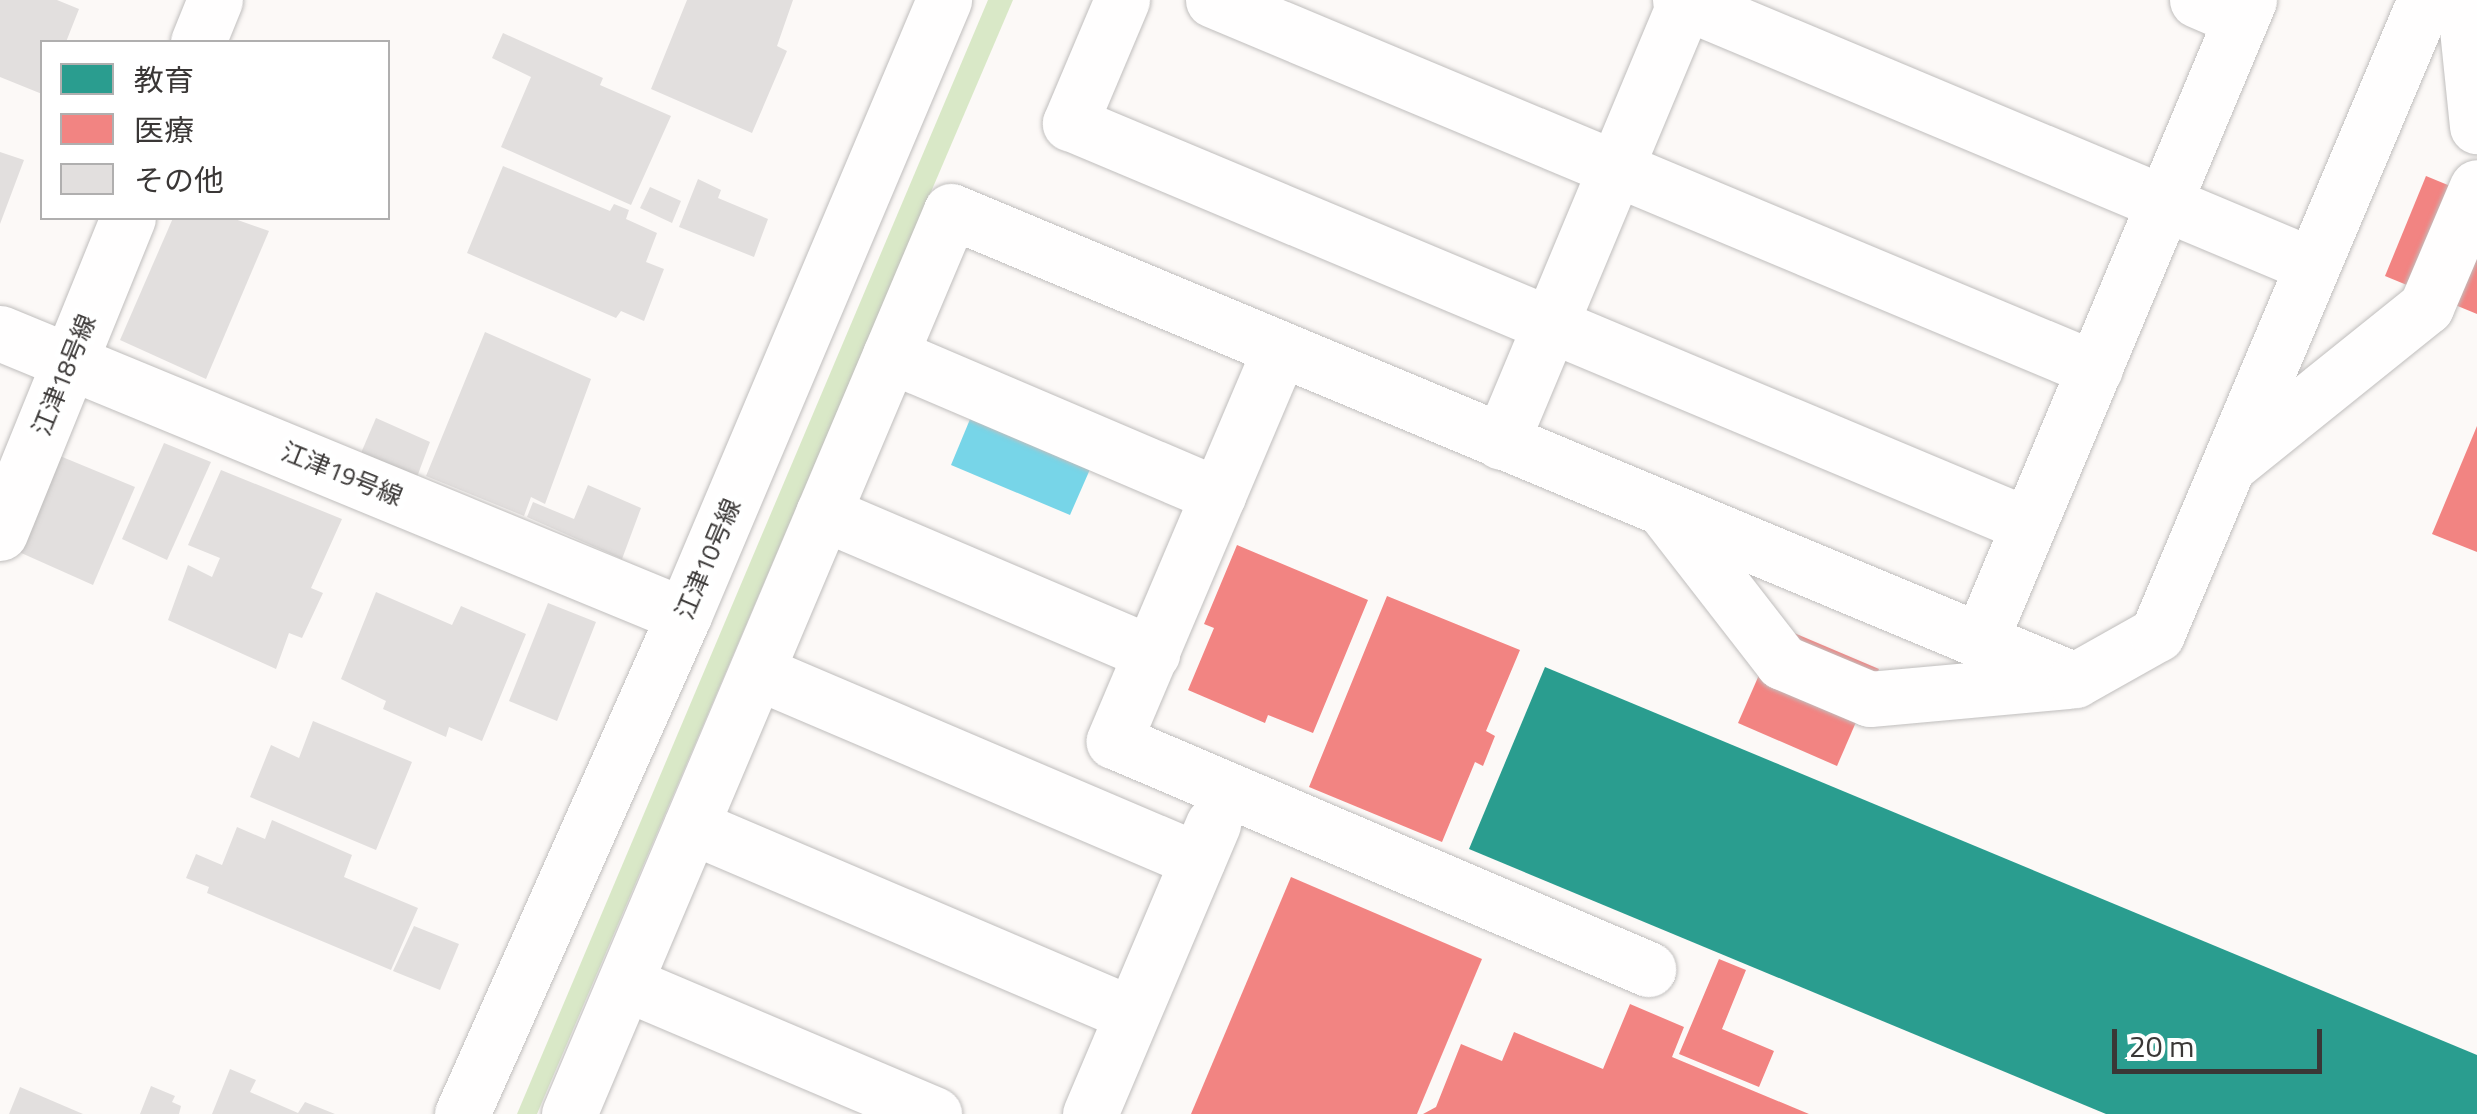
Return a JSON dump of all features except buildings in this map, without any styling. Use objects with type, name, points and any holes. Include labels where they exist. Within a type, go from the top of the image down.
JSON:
[{"type":"street","points":[[199,40],[215,0]]},
{"type":"street","name":"江津10号線","points":[[462,1114],[684,615],[944,0]]},
{"type":"street","points":[[1122,0],[1070,124],[2028,525]]},
{"type":"street","points":[[1213,0],[2095,369]]},
{"type":"street","points":[[1664,510],[1782,662],[1870,699],[2075,680],[2158,634],[2424,0]]},
{"type":"street","points":[[2464,0],[2477,126]]},
{"type":"street","points":[[1500,442],[1684,1],[2312,265]]},
{"type":"street","points":[[1980,640],[2164,203],[2229,6]]},
{"type":"street","points":[[2227,466],[2426,307],[2477,187]]},
{"type":"street","points":[[570,1114],[951,211],[2075,680]]},
{"type":"street","name":"江津18号線","points":[[0,533],[127,220]]},
{"type":"street","name":"江津19号線","points":[[0,334],[684,615]]},
{"type":"street","points":[[1280,349],[1114,741],[1648,969]]},
{"type":"street","points":[[890,356],[1218,495]]},
{"type":"street","points":[[824,513],[1152,653]]},
{"type":"street","points":[[757,672],[1198,860]]},
{"type":"street","points":[[1090,1114],[1228,789]]},
{"type":"street","points":[[691,826],[1132,1014]]},
{"type":"street","points":[[625,982],[934,1114]]},
{"type":"green space","points":[[988,0],[1013,0],[537,1114],[517,1114]]},
{"type":"water","points":[[978,400],[1098,451],[1070,515],[951,465]]}]
